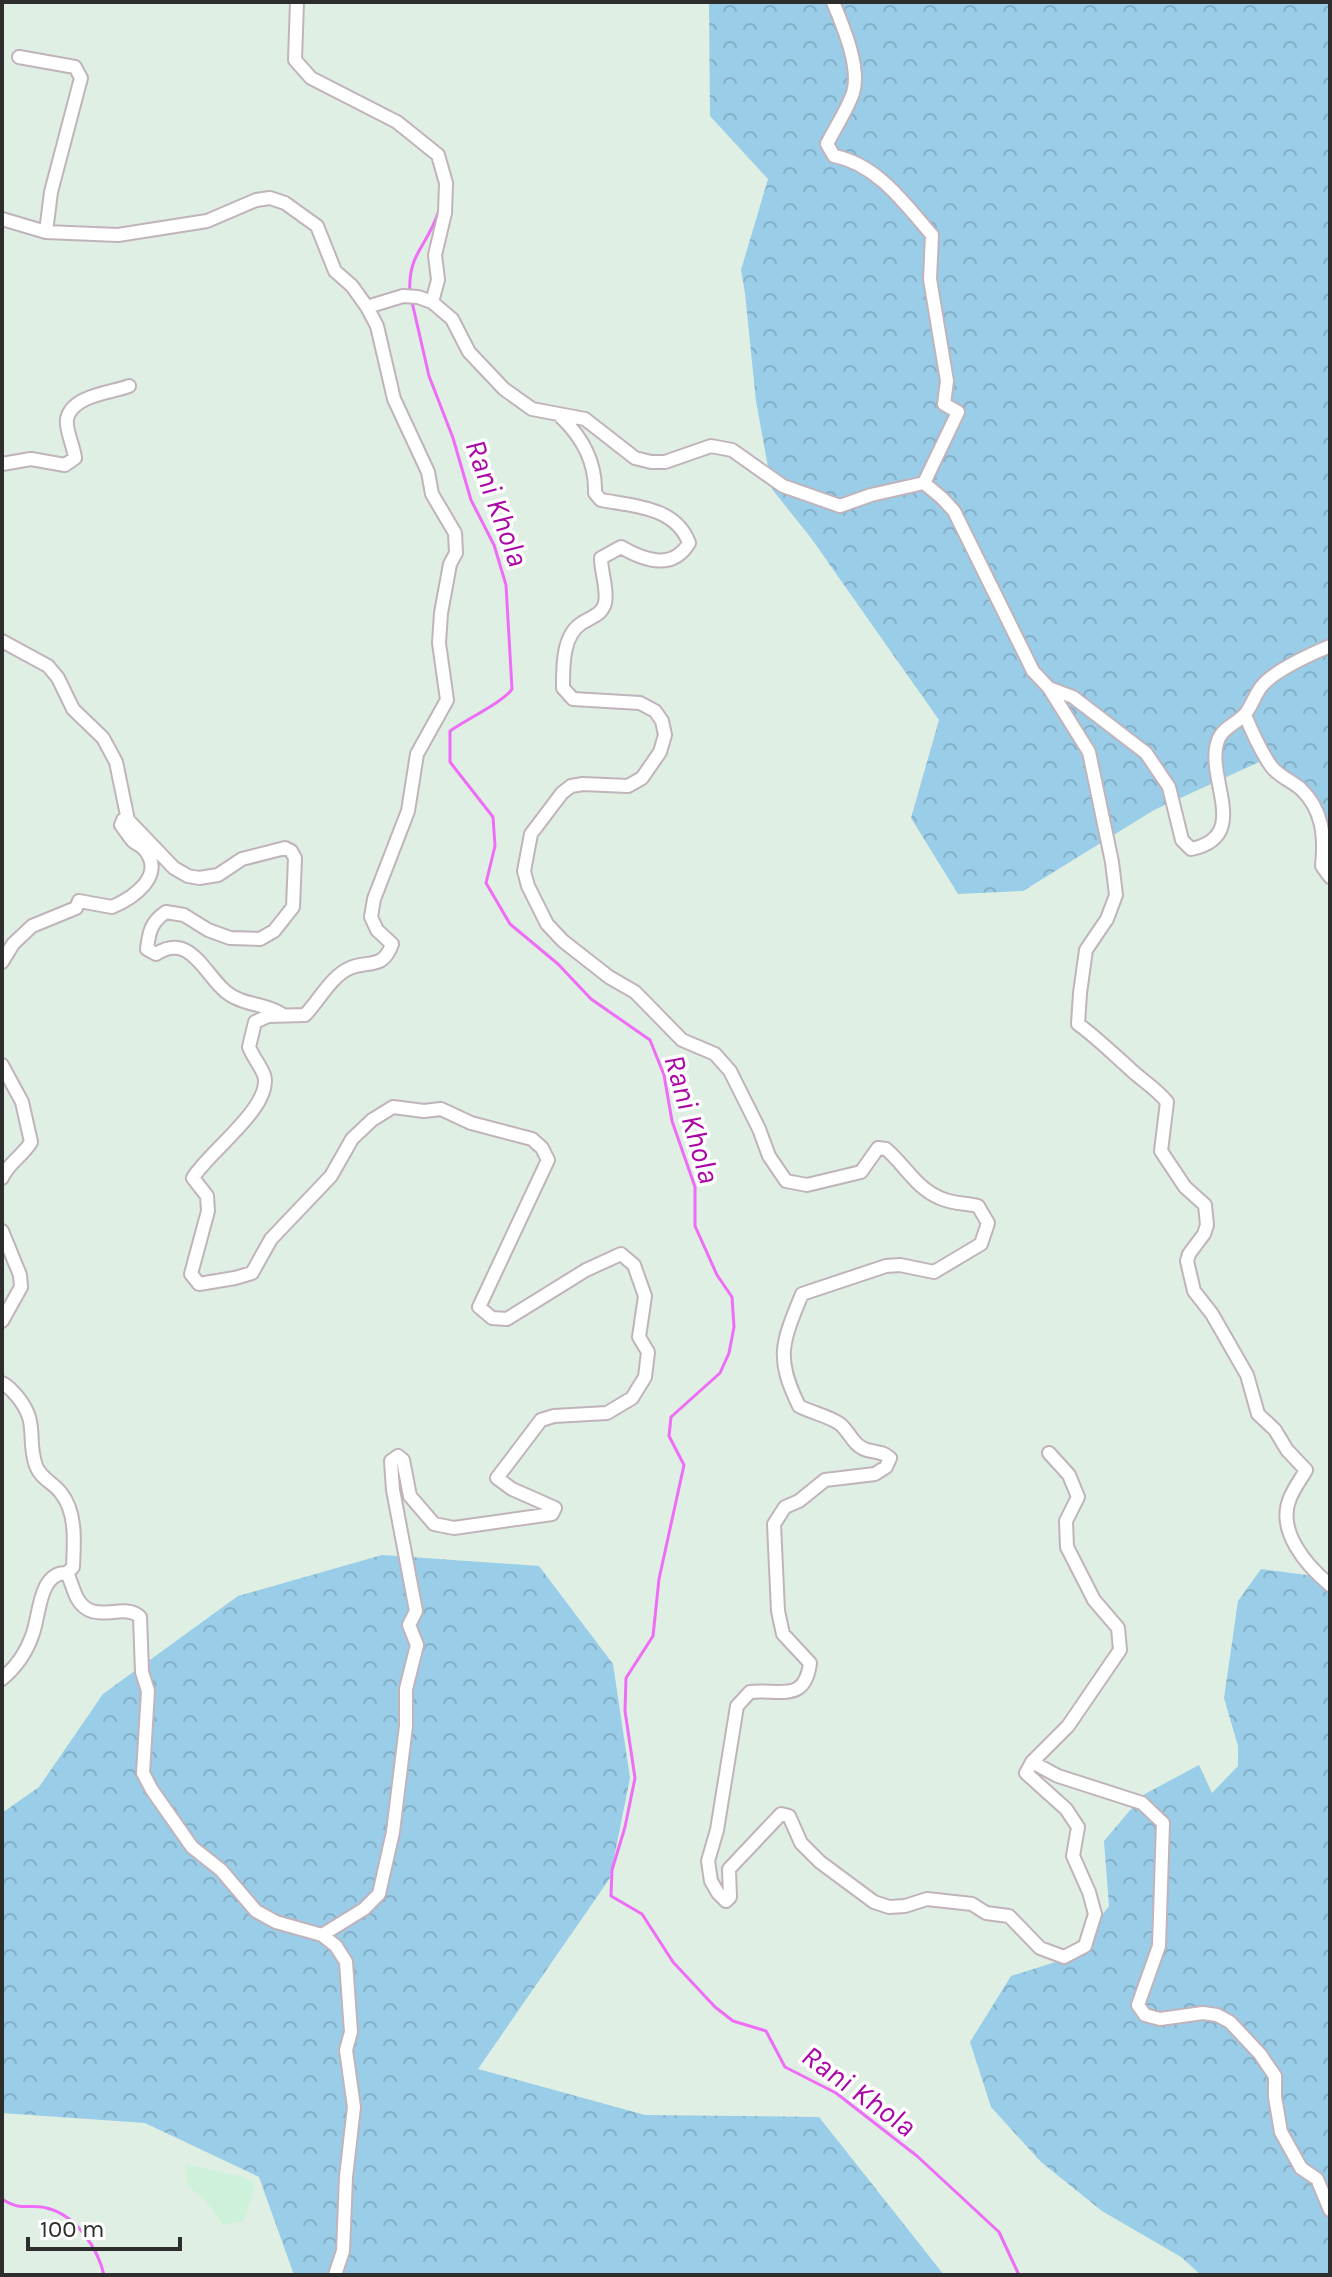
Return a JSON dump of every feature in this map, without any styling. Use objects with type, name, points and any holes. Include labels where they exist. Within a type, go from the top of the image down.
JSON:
[{"type":"street","points":[[297,2],[295,60],[311,78],[397,122],[438,155],[446,183],[445,213],[435,255],[438,280],[432,302]]},
{"type":"street","points":[[833,2],[846,33],[853,66],[854,91],[827,144],[834,156],[852,160],[874,173],[932,235],[930,279],[947,381],[944,404],[958,412],[924,483]]},
{"type":"street","points":[[19,57],[75,67],[81,78],[51,192],[46,232]]},
{"type":"street","points":[[2,219],[46,232],[108,236],[207,221],[256,200],[270,198],[285,203],[317,226],[335,271],[352,286],[377,326],[394,399],[428,472],[432,494],[455,533],[456,553],[450,564],[439,643],[447,700],[417,754],[408,811],[374,899],[371,917],[377,930],[392,944],[388,955],[379,962],[350,968],[341,974],[305,1015],[268,1016],[255,1022],[249,1047],[264,1076],[265,1088],[245,1119],[212,1157],[199,1167],[193,1178],[207,1196],[208,1211],[191,1274],[199,1284],[252,1273],[271,1239],[331,1176],[352,1139],[372,1120],[393,1107],[424,1111],[441,1109],[471,1123],[532,1139],[542,1148],[548,1160],[479,1307],[492,1318],[507,1319],[586,1270],[621,1254],[634,1265],[645,1296],[639,1337],[648,1352],[645,1377],[632,1398],[607,1413],[554,1416],[541,1420],[497,1478],[512,1489],[555,1508],[552,1514],[454,1528],[434,1524],[410,1496],[403,1460],[398,1456],[391,1461],[393,1490],[416,1611],[409,1625],[417,1645],[406,1689],[406,1726],[393,1832],[379,1894],[364,1909],[322,1935]]},
{"type":"street","points":[[367,307],[403,296],[432,302],[452,319],[469,352],[504,389],[532,409],[561,417],[585,419],[635,458],[665,462],[711,446],[732,450],[783,486],[840,506],[871,495],[924,483]]},
{"type":"street","points":[[2,464],[31,459],[65,465],[75,458],[66,421],[71,411],[88,397],[129,386]]},
{"type":"street","points":[[561,417],[574,430],[585,450],[596,473],[595,493],[601,500],[642,507],[666,516],[683,527],[689,543],[681,556],[670,560],[647,559],[621,547],[608,552],[601,558],[606,600],[601,611],[579,624],[567,645],[563,688],[573,699],[640,703],[655,711],[662,721],[665,735],[660,752],[642,778],[628,786],[571,786],[542,817],[531,834],[524,871],[547,924],[563,941],[609,977],[635,992],[682,1040],[715,1054],[730,1071],[769,1156],[786,1181],[807,1185],[844,1178],[861,1172],[878,1148],[886,1149],[921,1187],[938,1198],[978,1206],[988,1223],[981,1244],[934,1272],[900,1265],[886,1266],[802,1294],[783,1357],[785,1377],[799,1406],[843,1427],[849,1438],[866,1450],[883,1452],[890,1458],[886,1467],[875,1474],[825,1480],[799,1501],[785,1507],[774,1524],[778,1611],[783,1634],[810,1663],[809,1674],[796,1691],[750,1692],[742,1697],[737,1706],[717,1830],[708,1861],[711,1881],[726,1901],[730,1897],[729,1869],[781,1814],[789,1816],[801,1843],[820,1862],[874,1902],[889,1907],[927,1899],[972,1904],[986,1913],[1009,1916],[1040,1948],[1064,1957],[1085,1946],[1095,1914],[1073,1856],[1078,1827],[1066,1809],[1026,1773],[1032,1762],[1068,1726],[1120,1650],[1118,1628],[1094,1600],[1067,1547],[1066,1521],[1078,1497],[1069,1475],[1049,1453]]},
{"type":"street","points":[[924,483],[954,511],[1033,671],[1049,688],[1089,752],[1116,895],[1107,919],[1086,950],[1078,1024],[1107,1045],[1127,1067],[1158,1090],[1167,1102],[1161,1151],[1185,1187],[1205,1205],[1207,1225],[1187,1261],[1194,1291],[1212,1314],[1247,1375],[1258,1414],[1275,1430],[1287,1450],[1306,1470],[1289,1501],[1288,1522],[1307,1566],[1330,1585]]},
{"type":"street","points":[[2,641],[48,666],[58,678],[73,709],[103,738],[116,762],[128,820],[174,868],[199,878],[218,875],[242,859],[273,849],[291,851],[295,858],[293,907],[274,931],[260,939],[238,940],[208,930],[184,915],[166,912],[156,919],[149,933],[147,949],[156,954],[165,948],[187,951],[236,999],[269,1006],[283,1015]]},
{"type":"street","points":[[1049,688],[1073,697],[1146,753],[1169,787],[1182,840],[1191,849],[1209,841],[1219,831],[1223,820],[1224,800],[1216,781],[1217,742],[1221,734],[1245,715],[1262,685],[1277,673],[1330,646]]},
{"type":"street","points":[[1245,715],[1273,768],[1303,790],[1320,817],[1325,839],[1322,866],[1330,877]]},
{"type":"street","points":[[2,962],[13,944],[32,926],[76,908],[79,901],[112,907],[142,890],[151,875],[150,864],[145,850],[133,841],[121,825],[123,820],[128,820]]},
{"type":"street","points":[[2,1065],[22,1102],[31,1142],[25,1152],[5,1170],[2,1178]]},
{"type":"street","points":[[2,1231],[20,1275],[21,1287],[2,1321]]},
{"type":"street","points":[[2,1383],[26,1405],[33,1426],[35,1462],[39,1472],[60,1491],[66,1501],[74,1531],[73,1567],[49,1582],[31,1639],[18,1662],[2,1679]]},
{"type":"street","points":[[67,1573],[77,1597],[92,1611],[111,1614],[127,1610],[140,1617],[142,1672],[148,1691],[143,1773],[183,1835],[206,1861],[221,1870],[264,1918],[322,1935],[336,1946],[346,1962],[351,2032],[346,2050],[354,2107],[346,2177],[343,2251],[335,2275]]},
{"type":"street","points":[[1032,1762],[1058,1776],[1142,1803],[1163,1823],[1159,1946],[1138,2005],[1145,2015],[1160,2019],[1203,2013],[1217,2015],[1230,2022],[1260,2054],[1275,2076],[1281,2132],[1301,2168],[1317,2179],[1330,2210]]},
{"type":"shaded area","points":[[185,2164],[244,2177],[255,2184],[244,2221],[223,2225],[206,2201],[188,2186]]},
{"type":"green space","points":[[709,2],[1330,2],[1330,829],[1268,758],[1154,810],[1023,891],[958,894],[911,818],[939,720],[811,538],[772,489],[756,401],[741,270],[768,179],[710,116]]},
{"type":"green space","points":[[382,1555],[539,1566],[613,1664],[630,1778],[610,1878],[478,2069],[645,2115],[819,2117],[944,2275],[294,2275],[259,2177],[145,2123],[2,2113],[2,1813],[39,1787],[103,1694],[238,1596]]},
{"type":"green space","points":[[1261,1569],[1330,1578],[1330,2275],[1201,2275],[1181,2257],[1102,2211],[1041,2162],[991,2107],[970,2042],[1011,1976],[1068,1958],[1109,1906],[1104,1841],[1143,1795],[1199,1765],[1212,1793],[1238,1766],[1238,1746],[1224,1698],[1238,1601]]},
{"type":"waterway","name":"Rani Khola","points":[[290,46],[291,26]]},
{"type":"waterway","name":"Rani Khola","points":[[319,89],[337,98]]},
{"type":"waterway","name":"Rani Khola","points":[[410,295],[415,259],[439,210]]},
{"type":"waterway","name":"Rani Khola","points":[[412,302],[429,376],[453,438],[471,500],[494,545],[506,585],[512,689],[493,705],[450,731],[450,762],[493,817],[495,846],[486,883],[510,924],[558,964],[591,999],[650,1040],[664,1075],[672,1121],[695,1187],[695,1226],[717,1275],[732,1297],[734,1327],[729,1353],[720,1373],[671,1417],[669,1436],[684,1465],[659,1579],[653,1636],[626,1678],[625,1711],[635,1778],[612,1870],[611,1896],[642,1914],[673,1962],[715,2007],[733,2021],[766,2031],[785,2067],[836,2093],[917,2156],[999,2232],[1019,2275]]},
{"type":"waterway","points":[[2,2199],[16,2205],[50,2209],[69,2219],[85,2235],[104,2275]]}]
